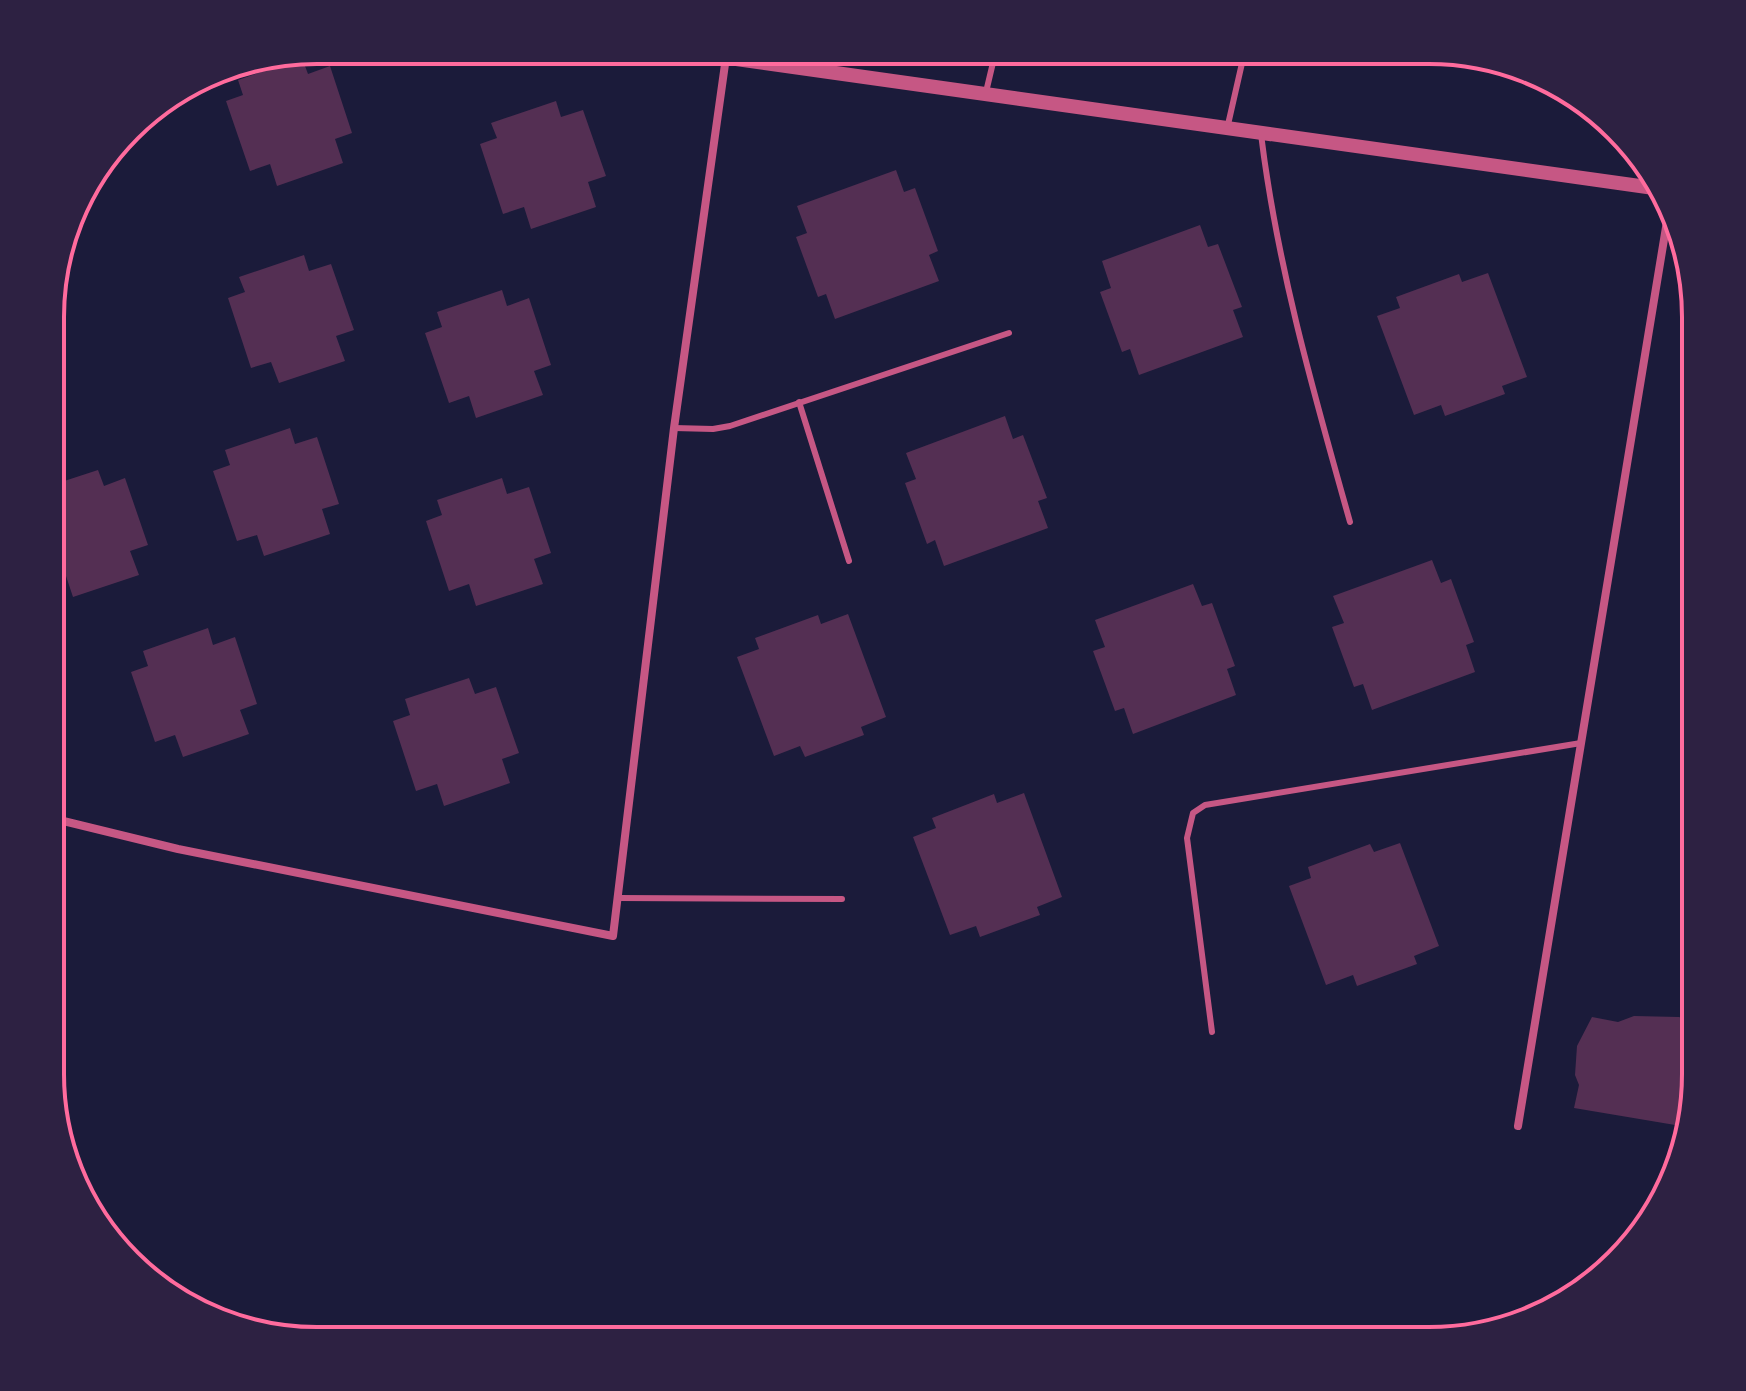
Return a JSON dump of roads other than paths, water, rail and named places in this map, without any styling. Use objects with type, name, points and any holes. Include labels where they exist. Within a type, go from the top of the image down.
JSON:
[{"type":"street","points":[[65,821],[178,849],[613,936],[674,428],[725,65]]},
{"type":"street","points":[[789,65],[985,96],[1646,187]]},
{"type":"street","points":[[1518,1126],[1666,228]]},
{"type":"lane","points":[[985,96],[992,65]]},
{"type":"lane","points":[[1227,129],[1242,65]]},
{"type":"lane","points":[[1261,134],[1268,194],[1305,364],[1350,522]]},
{"type":"lane","points":[[674,428],[730,426],[1009,333]]},
{"type":"lane","points":[[799,402],[849,561]]},
{"type":"lane","points":[[1212,1032],[1187,838],[1193,813],[1205,805],[1581,743]]},
{"type":"lane","points":[[618,898],[842,899]]}]
